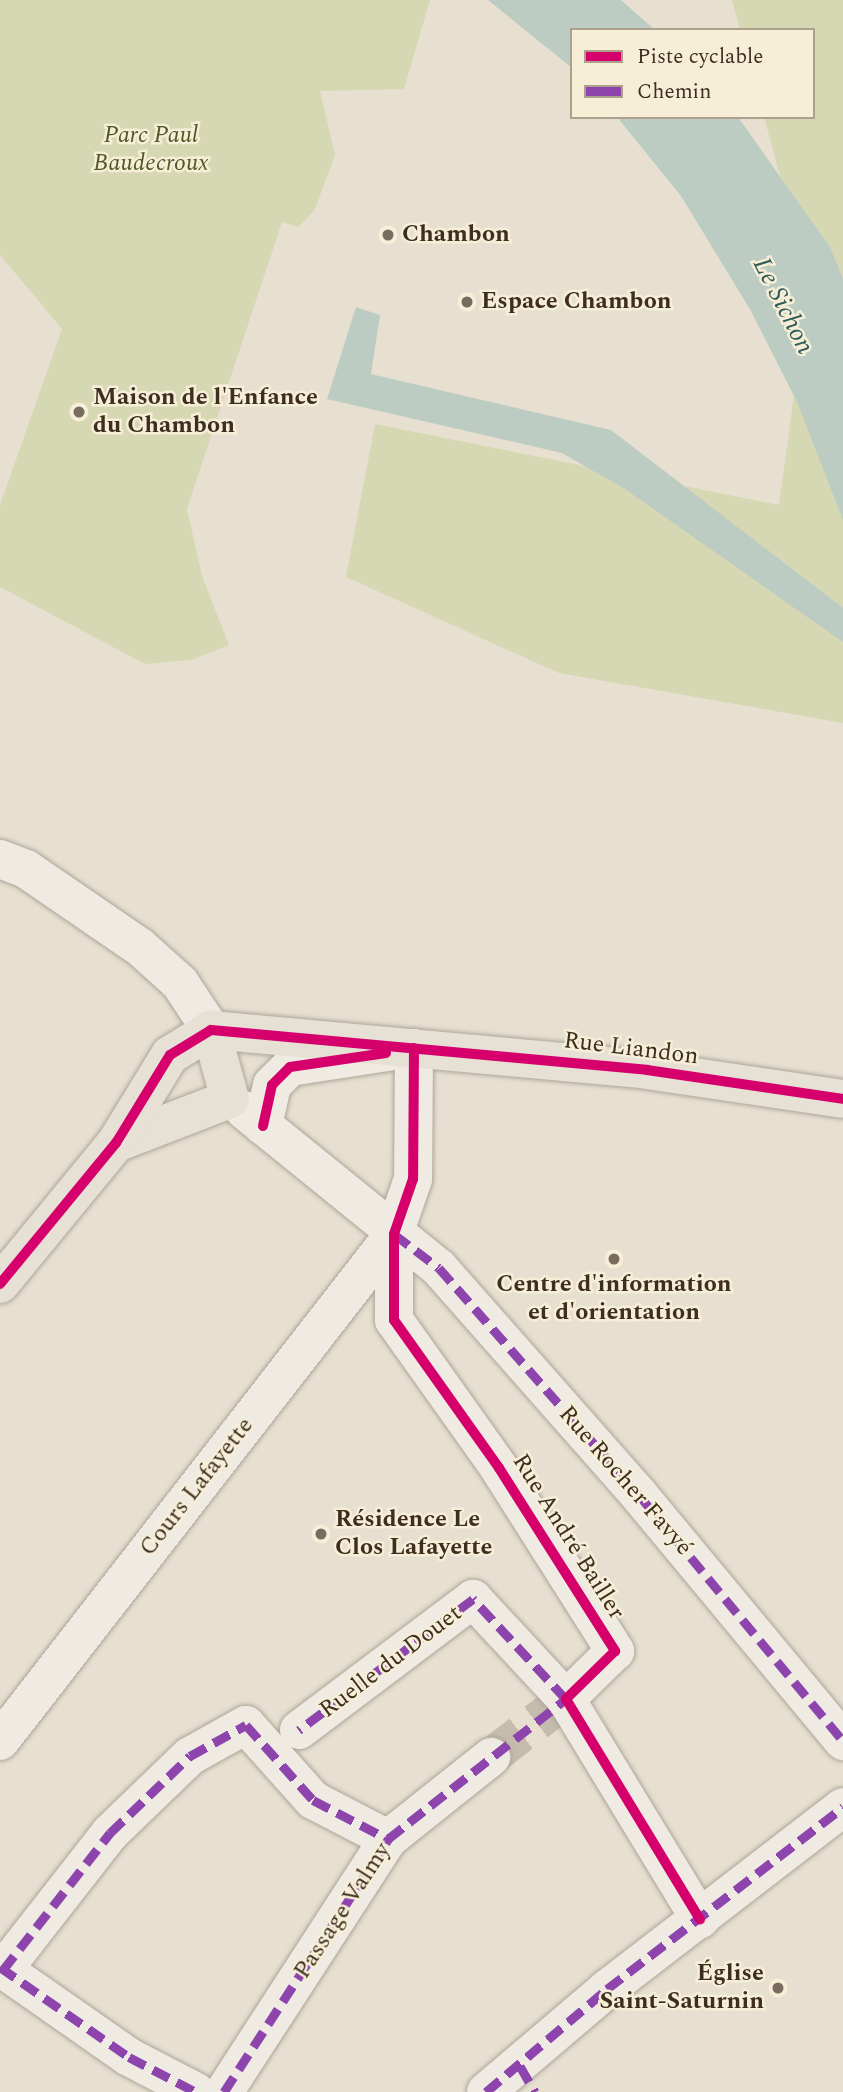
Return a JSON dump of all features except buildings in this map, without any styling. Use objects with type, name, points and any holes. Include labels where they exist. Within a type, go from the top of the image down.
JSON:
[{"type":"main road","name":"Rue Liandon","points":[[211,1030],[647,1070],[843,1099]]},
{"type":"main road","points":[[0,1284],[116,1143],[170,1055],[211,1030],[230,1099],[116,1143]]},
{"type":"street","points":[[0,859],[26,869],[140,947],[180,983],[211,1030]]},
{"type":"street","points":[[263,1126],[272,1086],[290,1067],[414,1048],[413,1178],[394,1234]]},
{"type":"street","name":"Rue Rocher Favyé","points":[[230,1099],[439,1268],[576,1423],[843,1741]]},
{"type":"street","name":"Rue André Bailler","points":[[394,1234],[394,1320],[499,1468],[615,1651],[566,1699]]},
{"type":"street","name":"Cours Lafayette","points":[[0,1741],[394,1234]]},
{"type":"street","name":"Ruelle du Douet","points":[[299,1730],[473,1599],[566,1699]]},
{"type":"street","points":[[566,1699],[700,1919]]},
{"type":"street","points":[[196,2092],[129,2057],[1,1969],[110,1833],[190,1756],[246,1725],[313,1800],[388,1839]]},
{"type":"street","name":"Passage Valmy","points":[[224,2092],[388,1839],[491,1757]]},
{"type":"street","points":[[486,2092],[528,2079],[700,1919],[843,1807]]},
{"type":"green space","name":"Parc Paul Baudecroux","points":[[0,0],[430,0],[404,89],[320,91],[335,155],[315,209],[299,227],[282,222],[187,509],[202,576],[229,645],[191,660],[145,664],[0,587],[0,505],[62,329],[0,255]]},
{"type":"green space","points":[[732,0],[843,0],[843,723],[559,673],[346,577],[375,424],[779,505],[809,283],[765,119],[815,119],[815,28],[739,28]]},
{"type":"water","points":[[488,0],[621,0],[653,28],[570,28],[570,66]]},
{"type":"water","name":"Le Sichon","points":[[619,119],[739,119],[830,247],[843,279],[843,520],[797,402],[751,311],[681,196]]},
{"type":"water","points":[[356,307],[380,315],[371,374],[611,430],[843,608],[843,642],[625,489],[562,453],[327,399]]},
{"type":"tunnel","points":[[491,1757],[566,1699]]},
{"type":"marked path","points":[[394,1234],[439,1268],[639,1495],[843,1741]]},
{"type":"marked path","points":[[224,2092],[388,1839],[566,1699],[473,1599],[299,1730]]},
{"type":"marked path","points":[[3,1970],[110,1833],[190,1756],[246,1725],[313,1800],[388,1839]]},
{"type":"marked path","points":[[486,2092],[607,1989],[843,1807]]},
{"type":"marked path","points":[[0,1967],[129,2057],[196,2092]]},
{"type":"marked path","points":[[520,2066],[535,2092]]},
{"type":"cycle path","points":[[0,1284],[116,1143],[170,1055],[211,1030],[647,1070],[843,1099]]},
{"type":"cycle path","points":[[414,1048],[413,1179],[394,1234],[394,1320],[499,1468],[615,1651],[566,1699],[700,1919]]},
{"type":"cycle path","points":[[263,1126],[272,1085],[290,1067],[386,1053]]},
{"type":"place","name":"Chambon","points":[[388,235]]},
{"type":"place","name":"Espace Chambon","points":[[467,302]]},
{"type":"place","name":"Maison de l'Enfance du Chambon","points":[[79,412]]},
{"type":"place","name":"Centre d'information et d'orientation","points":[[614,1259]]},
{"type":"place","name":"Résidence Le Clos Lafayette","points":[[321,1534]]},
{"type":"place","name":"Église Saint-Saturnin","points":[[778,1988]]}]
